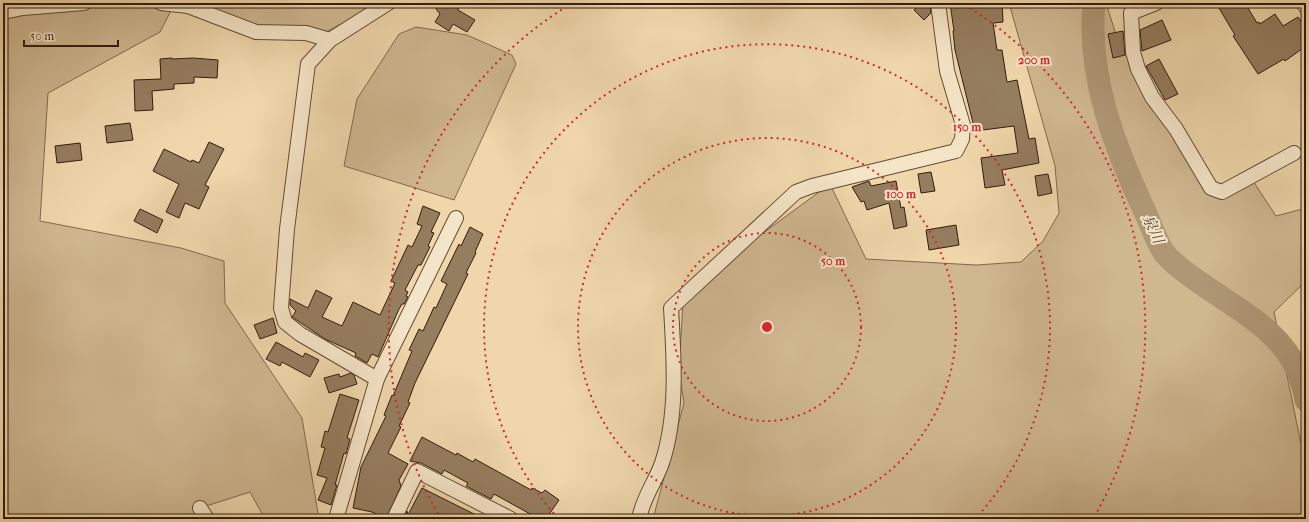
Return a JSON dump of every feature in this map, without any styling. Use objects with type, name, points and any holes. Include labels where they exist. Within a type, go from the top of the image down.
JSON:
[{"type":"street","points":[[3,12],[23,8],[84,3]]},
{"type":"street","points":[[161,3],[188,6],[256,32],[306,33],[330,40]]},
{"type":"street","points":[[377,379],[300,334],[285,322],[281,308],[287,229],[308,64],[330,40],[388,3]]},
{"type":"street","points":[[639,519],[642,503],[662,464],[668,438],[675,372],[671,308],[796,192],[812,186],[956,151],[962,139],[963,125],[948,71],[938,3]]},
{"type":"street","points":[[1156,3],[1129,8],[1133,52],[1138,69],[1152,97],[1176,129],[1211,188],[1222,192],[1294,153]]},
{"type":"street","points":[[1303,3],[1306,7]]},
{"type":"street","points":[[339,518],[377,379],[456,218]]},
{"type":"street","points":[[394,519],[417,471],[510,519]]},
{"type":"shaded area","points":[[3,3],[175,3],[160,32],[48,93],[40,221],[181,248],[224,261],[225,303],[302,418],[319,519],[265,519],[250,492],[200,508],[206,519],[3,519]]},
{"type":"shaded area","points":[[199,3],[377,3],[324,33],[254,25]]},
{"type":"shaded area","points":[[1009,3],[1106,3],[1118,41],[1163,122],[1217,198],[1253,181],[1276,216],[1306,208],[1306,281],[1274,312],[1300,439],[1306,461],[1306,519],[653,519],[684,403],[679,371],[683,302],[744,247],[830,184],[866,259],[976,265],[1021,262],[1043,241],[1059,213],[1055,166]]},
{"type":"shaded area","points":[[416,27],[467,35],[512,55],[516,64],[454,200],[344,166],[357,99],[399,34]]},
{"type":"building","points":[[439,3],[459,3],[458,10],[475,20],[467,32],[453,24],[449,31],[435,22],[440,14],[436,9]]},
{"type":"building","points":[[921,3],[930,3],[931,13],[924,20],[914,10]]},
{"type":"building","points":[[950,3],[1002,3],[1003,22],[993,23],[997,50],[1002,50],[1007,82],[1017,80],[1029,139],[1035,138],[1039,163],[1002,170],[1005,185],[985,188],[981,158],[1018,153],[1014,126],[975,131],[955,50]]},
{"type":"building","points":[[1216,3],[1245,3],[1257,23],[1259,22],[1260,24],[1275,14],[1283,26],[1298,17],[1306,29],[1306,46],[1285,61],[1284,59],[1258,74],[1233,36],[1235,35]]},
{"type":"building","points":[[1162,20],[1171,40],[1142,51],[1140,30]]},
{"type":"building","points":[[1123,31],[1125,55],[1113,58],[1108,34]]},
{"type":"building","points":[[172,58],[218,60],[217,78],[194,77],[194,83],[174,84],[174,89],[152,91],[153,110],[135,111],[134,80],[161,79],[160,59]]},
{"type":"building","points":[[1159,59],[1178,94],[1165,100],[1146,66]]},
{"type":"building","points":[[130,123],[133,140],[107,143],[105,126]]},
{"type":"building","points":[[209,142],[224,149],[205,185],[209,187],[199,209],[185,203],[179,218],[166,212],[179,184],[153,171],[164,149],[191,162],[192,160],[199,163]]},
{"type":"building","points":[[80,143],[82,160],[57,163],[55,146]]},
{"type":"building","points":[[931,172],[935,191],[921,193],[918,174]]},
{"type":"building","points":[[1048,174],[1052,193],[1038,196],[1035,176]]},
{"type":"building","points":[[869,181],[871,186],[896,181],[901,208],[904,207],[907,226],[894,229],[889,203],[867,210],[864,201],[861,202],[852,187]]},
{"type":"building","points":[[423,206],[440,213],[431,232],[434,233],[428,246],[430,247],[421,265],[418,265],[405,290],[408,292],[406,296],[408,297],[399,309],[378,357],[372,354],[367,363],[355,356],[356,353],[325,339],[292,317],[296,311],[290,305],[290,299],[308,308],[316,290],[332,298],[322,317],[342,326],[353,302],[380,315],[395,283],[391,281],[408,245],[412,247],[422,226],[417,224]]},
{"type":"building","points":[[140,209],[163,220],[157,233],[134,221]]},
{"type":"building","points":[[956,225],[959,245],[929,250],[926,230]]},
{"type":"building","points":[[470,227],[483,234],[466,273],[468,274],[415,383],[408,402],[410,403],[399,426],[401,427],[388,453],[408,464],[399,480],[401,486],[386,519],[372,512],[353,508],[361,467],[386,416],[384,415],[392,395],[393,396],[412,351],[409,350],[419,329],[423,331],[434,307],[436,308],[447,284],[441,281],[459,244],[461,246]]},
{"type":"building","points":[[273,318],[277,333],[260,339],[254,325]]},
{"type":"building","points":[[276,342],[303,357],[305,353],[319,360],[310,377],[282,362],[280,366],[266,359]]},
{"type":"building","points":[[351,373],[354,375],[357,384],[329,393],[324,378],[339,374],[340,377]]},
{"type":"building","points":[[340,394],[359,400],[347,438],[350,439],[346,454],[344,453],[331,505],[318,500],[327,478],[317,475],[325,448],[321,447],[325,431],[328,432]]},
{"type":"building","points":[[422,437],[456,455],[457,453],[473,462],[475,459],[531,490],[532,488],[542,493],[545,490],[559,500],[546,519],[529,519],[532,515],[494,494],[491,499],[466,486],[468,483],[444,470],[442,474],[421,463],[410,461]]},
{"type":"building","points":[[422,488],[484,519],[403,519],[407,511],[408,515]]},
{"type":"waterway","name":"泉川","points":[[1094,3],[1093,31],[1095,58],[1099,85],[1106,112],[1124,164],[1160,246],[1166,255],[1180,268],[1246,314],[1271,334],[1292,359],[1299,374],[1306,400]]}]
